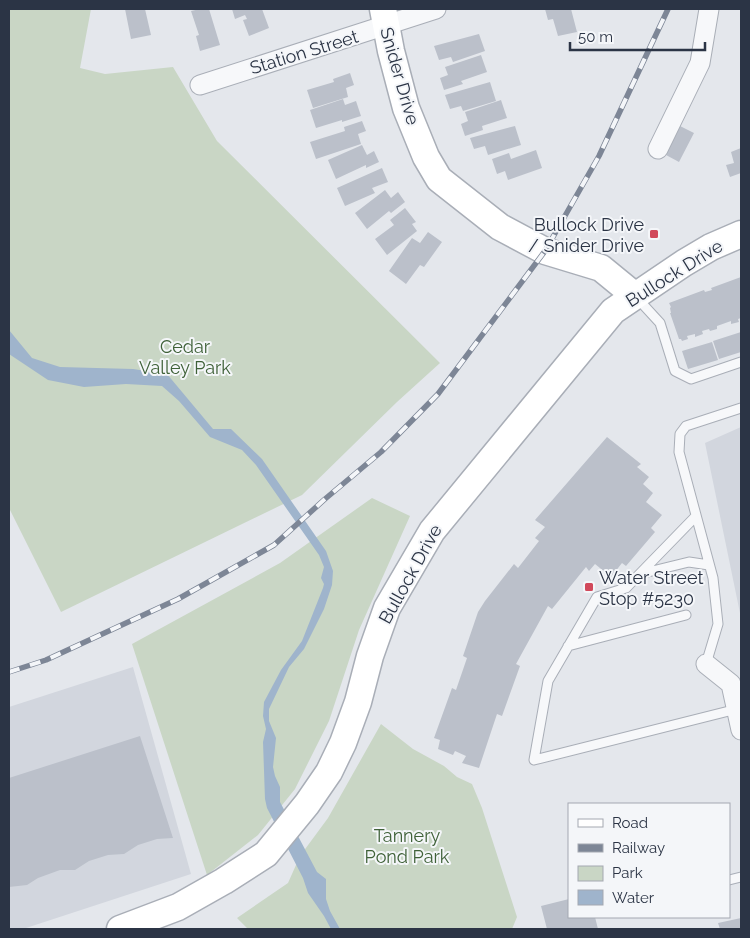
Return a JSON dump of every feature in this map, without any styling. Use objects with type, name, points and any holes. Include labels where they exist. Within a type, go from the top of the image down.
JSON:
[{"type":"street","name":"Station Street","points":[[200,84],[384,18],[436,9]]},
{"type":"street","points":[[658,150],[700,63],[709,9]]},
{"type":"street","name":"Snider Drive","points":[[384,18],[406,108],[426,157],[439,179],[500,227],[545,251],[601,268],[634,295]]},
{"type":"street","name":"Bullock Drive","points":[[120,929],[178,907],[266,854],[307,804],[329,772],[343,743],[358,702],[370,656],[387,608],[432,531],[613,311],[634,295],[698,254],[741,234]]},
{"type":"street","points":[[706,664],[731,684],[741,730]]},
{"type":"lane","points":[[634,295],[660,323],[675,371],[691,379],[741,362]]},
{"type":"lane","points":[[706,664],[718,624],[713,578],[679,452],[680,434],[686,426],[741,408]]},
{"type":"lane","points":[[696,516],[626,588],[597,596],[548,681],[534,760],[737,709]]},
{"type":"lane","points":[[639,574],[689,562],[709,565]]},
{"type":"lane","points":[[568,646],[686,615]]},
{"type":"shaded area","points":[[741,427],[741,618],[705,443]]},
{"type":"shaded area","points":[[133,667],[191,874],[23,929],[9,929],[9,707]]},
{"type":"green space","name":"Cedar Valley Park","points":[[9,9],[91,9],[80,68],[105,74],[173,67],[217,141],[440,363],[397,402],[302,495],[61,612],[9,508]]},
{"type":"green space","points":[[372,498],[410,516],[359,630],[329,721],[295,789],[258,835],[207,875],[132,644],[280,563]]},
{"type":"green space","name":"Tannery Pond Park","points":[[381,724],[413,749],[444,766],[457,777],[472,784],[482,808],[517,917],[512,929],[248,929],[237,918],[288,883],[300,856],[328,818]]},
{"type":"water","points":[[9,330],[32,358],[60,367],[133,369],[167,374],[213,429],[231,429],[262,459],[326,551],[333,571],[332,585],[324,609],[304,649],[289,667],[269,709],[269,721],[276,738],[273,767],[280,787],[280,802],[317,872],[326,879],[326,899],[340,929],[331,929],[308,893],[303,878],[267,808],[265,799],[263,742],[266,729],[263,716],[264,702],[281,670],[302,641],[323,588],[324,584],[321,578],[324,567],[319,555],[256,465],[242,450],[210,437],[179,401],[162,386],[126,384],[84,387],[48,380],[9,354]]},
{"type":"building","points":[[125,9],[145,9],[151,35],[131,39]]},
{"type":"building","points":[[209,9],[220,45],[200,51],[196,36],[199,35],[191,11]]},
{"type":"building","points":[[232,9],[262,9],[269,28],[249,36],[243,20],[247,19],[245,15],[235,19]]},
{"type":"building","points":[[545,9],[571,9],[577,32],[558,36],[553,19],[548,20]]},
{"type":"building","points":[[479,34],[485,51],[453,62],[451,57],[439,60],[434,46]]},
{"type":"building","points":[[481,55],[487,72],[461,81],[463,84],[444,90],[440,78],[448,75],[445,67]]},
{"type":"building","points":[[350,73],[354,85],[346,88],[348,97],[313,108],[307,90],[334,82],[333,79]]},
{"type":"building","points":[[490,82],[496,101],[463,111],[461,106],[450,109],[445,95]]},
{"type":"building","points":[[343,99],[345,105],[356,101],[361,116],[316,128],[310,110]]},
{"type":"building","points":[[501,100],[507,118],[482,126],[483,130],[465,136],[461,124],[468,121],[465,112]]},
{"type":"building","points":[[362,121],[366,131],[358,134],[361,144],[316,159],[310,142],[345,131],[344,127]]},
{"type":"building","points":[[515,126],[521,145],[488,155],[485,146],[474,149],[470,138]]},
{"type":"building","points":[[680,126],[694,133],[679,162],[666,155]]},
{"type":"building","points":[[362,145],[367,155],[374,151],[379,162],[366,168],[366,165],[336,179],[328,160]]},
{"type":"building","points":[[741,148],[741,173],[730,177],[726,165],[734,163],[731,152]]},
{"type":"building","points":[[536,150],[542,168],[508,180],[505,171],[497,174],[492,159],[509,153],[511,159]]},
{"type":"building","points":[[382,168],[388,182],[372,188],[375,193],[345,206],[337,188]]},
{"type":"building","points":[[385,190],[391,198],[398,192],[405,202],[391,213],[389,211],[367,229],[355,213]]},
{"type":"building","points":[[405,208],[416,222],[412,224],[417,231],[387,255],[375,239],[394,225],[390,220]]},
{"type":"building","points":[[428,232],[442,242],[424,267],[420,265],[406,284],[389,271],[412,238],[420,243]]},
{"type":"building","points":[[741,277],[741,318],[738,319],[739,322],[731,324],[731,321],[717,326],[717,329],[702,331],[703,334],[695,337],[695,334],[687,336],[688,339],[682,341],[679,339],[670,313],[671,307],[669,303],[704,290],[705,292],[712,290],[711,288]]},
{"type":"building","points":[[741,332],[741,352],[719,359],[713,341]]},
{"type":"building","points":[[712,342],[718,360],[688,369],[682,351]]},
{"type":"building","points":[[607,437],[641,464],[637,467],[649,477],[643,484],[653,493],[646,502],[662,515],[651,528],[655,532],[626,566],[622,563],[611,577],[595,564],[589,571],[586,567],[552,609],[548,606],[516,664],[520,666],[502,716],[497,714],[479,768],[462,763],[466,756],[455,751],[453,755],[438,749],[440,740],[434,738],[452,688],[456,690],[467,658],[463,656],[478,612],[514,564],[518,568],[539,541],[535,538],[545,527],[535,520]]},
{"type":"building","points":[[140,736],[173,838],[157,839],[138,845],[124,854],[108,855],[89,861],[75,870],[60,870],[38,878],[27,885],[9,887],[9,778]]},
{"type":"building","points":[[568,899],[568,918],[595,918],[598,929],[547,929],[541,906]]},
{"type":"building","points":[[741,918],[741,929],[720,929],[718,923]]},
{"type":"railway","points":[[9,672],[46,660],[178,599],[274,545],[381,452],[438,394],[545,251],[599,156],[668,9]]},
{"type":"place","name":"Bullock Drive / Snider Drive","points":[[654,234]]},
{"type":"place","name":"Water Street Stop #5230","points":[[589,587]]}]
